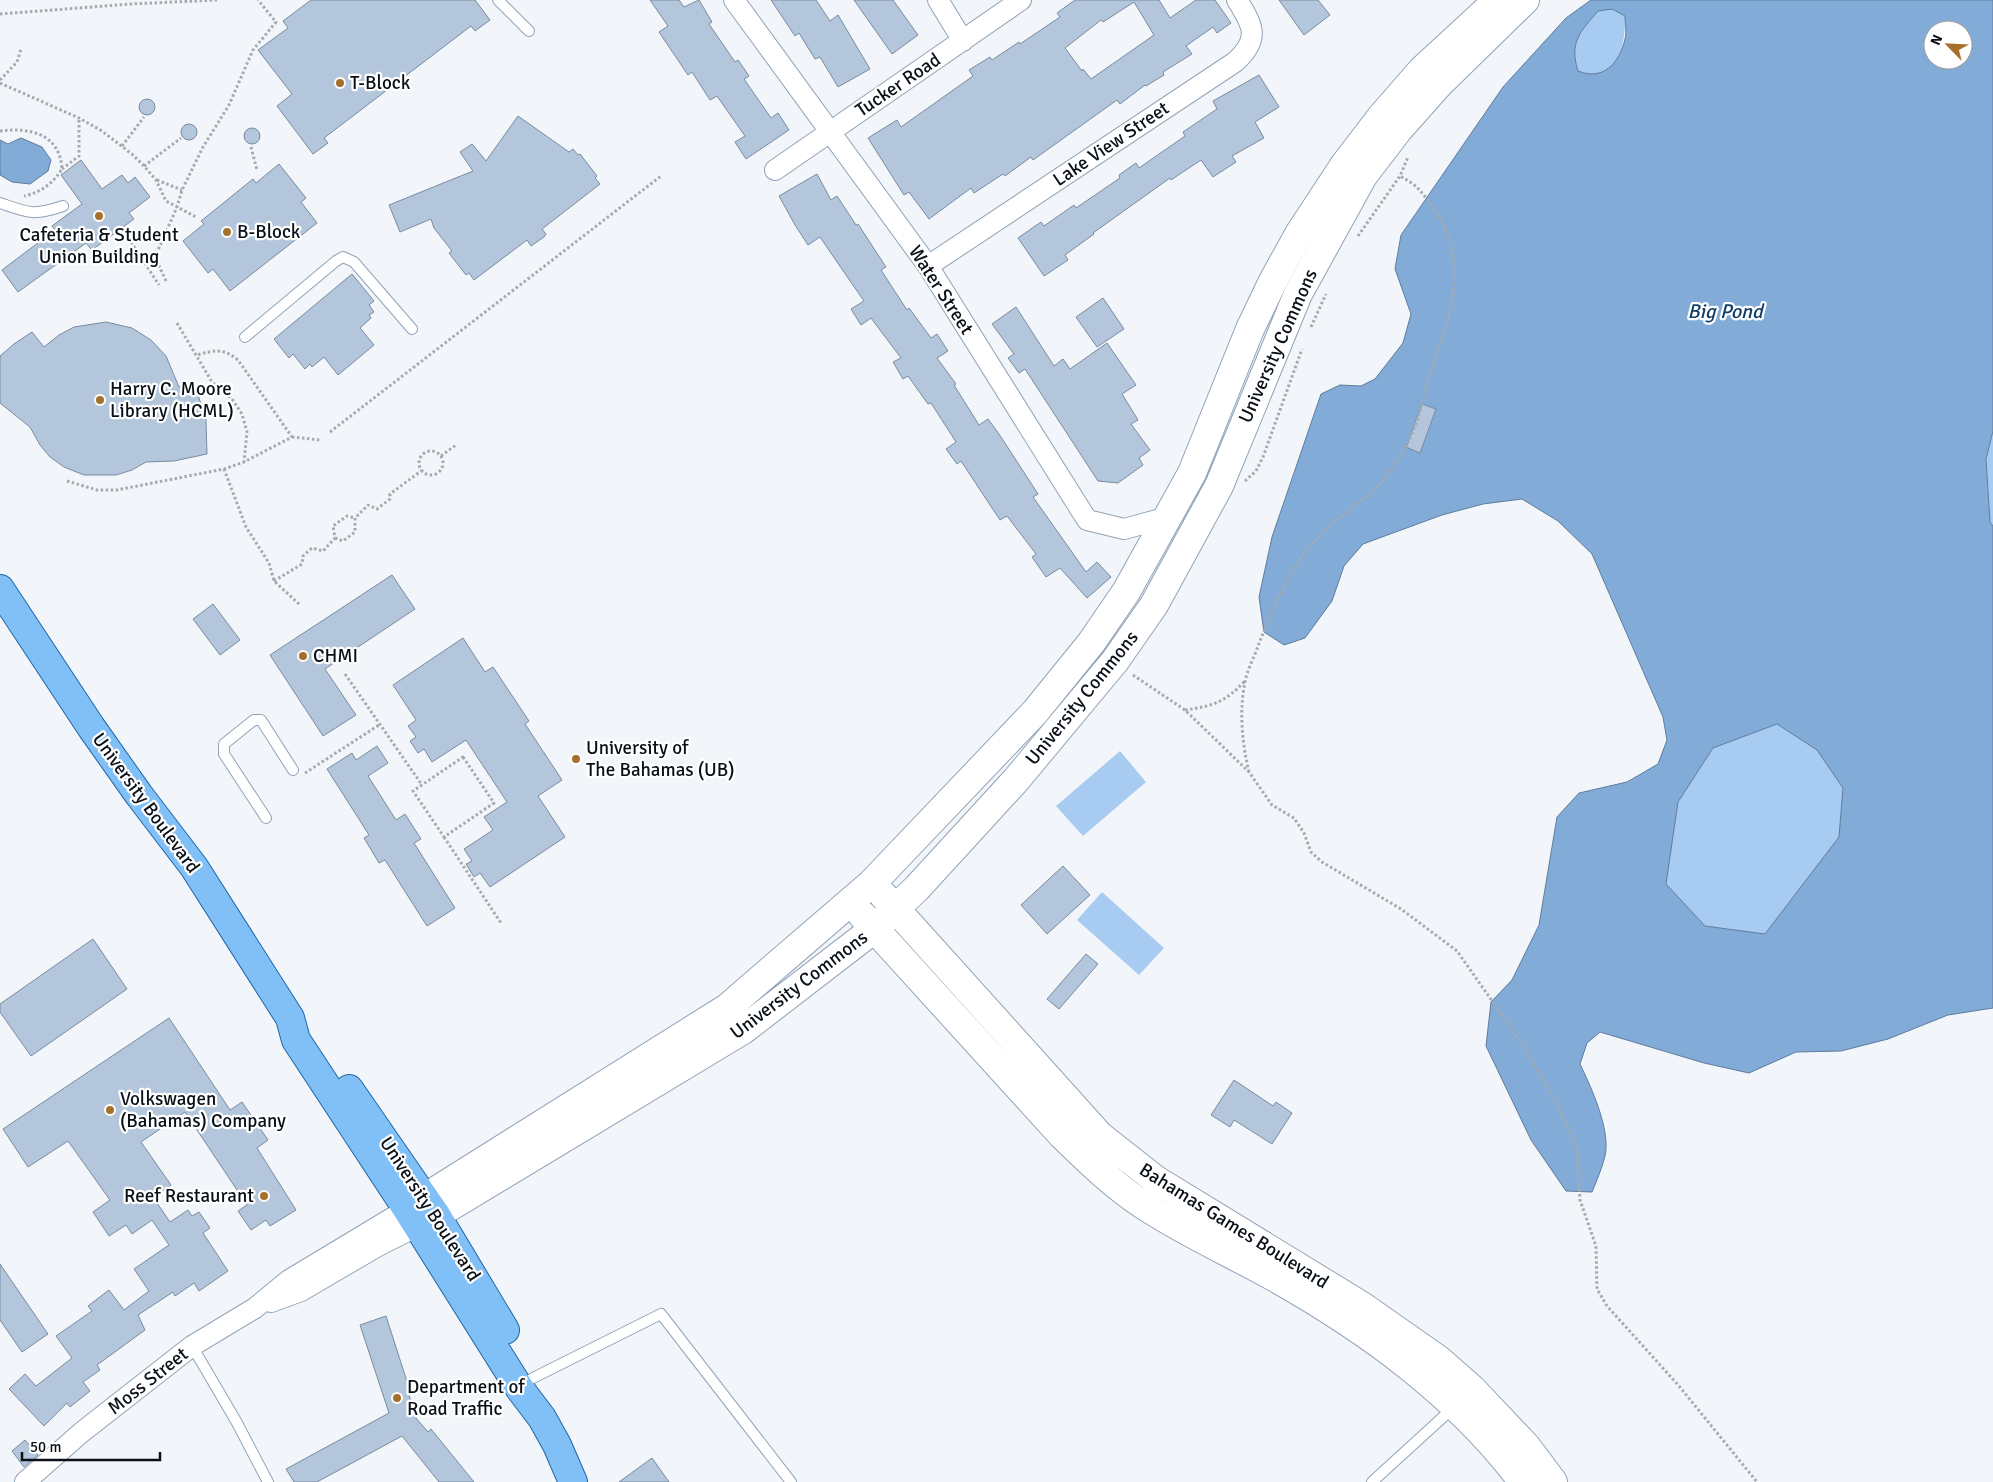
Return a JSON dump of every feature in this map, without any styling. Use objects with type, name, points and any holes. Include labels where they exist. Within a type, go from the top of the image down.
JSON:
[{"type":"main road","name":"University Commons","points":[[421,1212],[727,1008],[872,883],[1047,697],[1091,643],[1126,592],[1168,517],[1192,473],[1250,329],[1273,282],[1304,227],[1345,164],[1381,117],[1422,70],[1498,0]]},
{"type":"main road","name":"University Commons","points":[[421,1212],[743,1030],[874,929],[896,909],[1027,767],[1115,660],[1154,606],[1222,479],[1298,294],[1363,176],[1438,84],[1525,0]]},
{"type":"main road","name":"University Boulevard","points":[[0,589],[91,727],[139,795],[194,867],[290,1018],[307,1028],[421,1212],[520,1389],[542,1418],[557,1445],[573,1482]]},
{"type":"main road","name":"Bahamas Games Boulevard","points":[[872,883],[1100,1136],[1156,1180],[1362,1306],[1439,1360],[1508,1463],[1523,1482]]},
{"type":"main road","name":"Bahamas Games Boulevard","points":[[851,903],[1062,1135],[1120,1187],[1172,1222],[1274,1277],[1396,1357],[1464,1397],[1526,1446],[1553,1482]]},
{"type":"main road","points":[[1172,1222],[1189,1201]]},
{"type":"main road","name":"University Boulevard","points":[[421,1212],[501,1322],[531,1379],[542,1418]]},
{"type":"street","name":"Water Street","points":[[734,0],[928,266],[1087,520],[1124,530],[1168,517]]},
{"type":"street","points":[[938,0],[963,41]]},
{"type":"street","name":"Tucker Road","points":[[775,170],[1021,0]]},
{"type":"street","name":"Lake View Street","points":[[928,266],[1241,56],[1249,47],[1252,29],[1237,0]]},
{"type":"street","name":"Moss Street","points":[[25,1482],[82,1432],[192,1346],[255,1308],[300,1291],[378,1246],[421,1212]]},
{"type":"lane","points":[[498,0],[530,31]]},
{"type":"lane","points":[[0,204],[31,214],[41,214],[63,206]]},
{"type":"lane","points":[[245,337],[343,257],[354,262],[412,329]]},
{"type":"lane","points":[[266,818],[224,754],[224,744],[254,720],[261,720],[293,770]]},
{"type":"lane","points":[[531,1379],[661,1314],[791,1482]]},
{"type":"lane","points":[[192,1346],[236,1421],[268,1482]]},
{"type":"lane","points":[[1372,1482],[1464,1397]]},
{"type":"path","points":[[0,14],[131,4],[217,0]]},
{"type":"path","points":[[166,281],[155,257],[177,207],[182,190],[203,147],[229,106],[253,50],[276,22],[258,0]]},
{"type":"path","points":[[21,49],[17,62],[0,81],[79,118],[122,146],[156,180],[166,201],[196,217]]},
{"type":"path","points":[[122,146],[144,117]]},
{"type":"path","points":[[17,197],[35,193],[44,188],[54,180],[62,169],[79,156],[79,118]]},
{"type":"path","points":[[0,131],[17,129],[48,139],[59,151],[62,169]]},
{"type":"path","points":[[144,166],[182,138]]},
{"type":"path","points":[[251,148],[257,170]]},
{"type":"path","points":[[1356,239],[1375,209],[1400,176],[1412,148]]},
{"type":"path","points":[[330,432],[661,176]]},
{"type":"path","points":[[1249,772],[1244,748],[1242,723],[1245,681],[1274,606],[1292,571],[1317,539],[1340,516],[1370,493],[1392,468],[1406,447],[1422,404],[1453,302],[1455,256],[1438,215],[1416,184],[1400,176]]},
{"type":"path","points":[[156,180],[182,190]]},
{"type":"path","points":[[131,242],[159,285]]},
{"type":"path","points":[[1310,329],[1329,287]]},
{"type":"path","points":[[177,323],[212,382],[232,398],[242,414],[247,432],[244,462]]},
{"type":"path","points":[[1222,479],[1247,481],[1256,471],[1303,346]]},
{"type":"path","points":[[197,355],[214,350],[222,350],[232,355],[292,437]]},
{"type":"path","points":[[67,481],[96,490],[117,490],[224,469],[244,462],[292,437],[320,440]]},
{"type":"path","points":[[441,456],[456,445]]},
{"type":"path","points":[[421,471],[419,460],[426,452],[431,451],[441,456]]},
{"type":"path","points":[[421,471],[431,476],[441,471],[443,466],[441,456]]},
{"type":"path","points":[[224,469],[246,527],[269,562],[274,581],[299,604]]},
{"type":"path","points":[[334,538],[343,541],[356,532],[355,518],[368,505],[378,509],[390,498],[390,494],[421,471]]},
{"type":"path","points":[[274,581],[302,564],[303,556],[312,548],[323,550],[334,538],[333,526],[347,516],[355,518]]},
{"type":"path","points":[[1115,660],[1185,710],[1249,772],[1272,805],[1294,818],[1304,833],[1311,852],[1322,862],[1401,909],[1456,951],[1521,1042],[1556,1102],[1577,1148],[1580,1200],[1596,1246],[1597,1289],[1607,1306],[1679,1386],[1757,1482]]},
{"type":"path","points":[[345,674],[422,785]]},
{"type":"path","points":[[1185,710],[1212,707],[1230,696],[1245,681]]},
{"type":"path","points":[[293,770],[298,778],[379,725]]},
{"type":"path","points":[[444,837],[494,803],[463,757],[413,791],[501,923]]},
{"type":"shaded area","points":[[1612,9],[1625,16],[1624,39],[1616,60],[1610,68],[1602,73],[1591,74],[1577,71],[1574,52],[1581,32],[1598,11]]},
{"type":"shaded area","points":[[1993,431],[1993,526],[1990,522],[1986,459]]},
{"type":"shaded area","points":[[1777,724],[1817,750],[1843,788],[1840,837],[1765,934],[1705,926],[1666,884],[1678,802],[1713,748]]},
{"type":"shaded area","points":[[1120,751],[1146,782],[1083,836],[1056,806]]},
{"type":"shaded area","points":[[1102,892],[1164,948],[1139,975],[1077,920]]},
{"type":"water","name":"Big Pond","points":[[1591,0],[1993,0],[1993,431],[1986,459],[1990,522],[1993,526],[1993,1008],[1948,1015],[1888,1039],[1841,1051],[1796,1052],[1749,1073],[1704,1063],[1600,1032],[1587,1043],[1580,1064],[1599,1109],[1605,1134],[1605,1156],[1592,1192],[1566,1191],[1531,1140],[1486,1046],[1491,1002],[1512,980],[1539,925],[1557,817],[1579,793],[1627,782],[1658,764],[1667,740],[1663,717],[1592,554],[1558,521],[1522,499],[1483,504],[1442,515],[1363,544],[1344,566],[1332,601],[1305,638],[1284,645],[1264,632],[1259,597],[1272,537],[1321,394],[1340,385],[1361,386],[1375,379],[1403,343],[1411,314],[1395,269],[1401,235],[1503,87],[1566,18]],"holes":[[[1612,9],[1625,16],[1626,36],[1619,56],[1614,63],[1609,68],[1595,74],[1578,71],[1575,52],[1576,45],[1586,25],[1598,11]],[[1777,724],[1817,750],[1843,788],[1839,837],[1765,934],[1705,926],[1666,884],[1678,802],[1713,748]]]},
{"type":"water","points":[[21,138],[42,147],[51,160],[48,171],[30,184],[12,182],[0,175],[0,140],[8,144]]},
{"type":"building","name":"T-Block","points":[[311,0],[475,0],[490,20],[475,31],[471,26],[324,138],[328,143],[313,154],[277,106],[292,94],[258,50],[288,28],[283,21]]},
{"type":"building","points":[[650,0],[679,0],[684,7],[699,0],[712,22],[709,24],[735,62],[738,60],[749,76],[744,79],[771,118],[778,113],[789,130],[746,159],[735,142],[745,136],[717,96],[710,100],[692,72],[688,75],[659,32],[668,26]]},
{"type":"building","points":[[771,0],[816,0],[830,21],[838,15],[870,69],[838,87],[820,57],[815,59],[799,33],[795,36]]},
{"type":"building","points":[[854,0],[893,0],[918,35],[892,54]]},
{"type":"building","points":[[1075,0],[1159,0],[1170,18],[1196,0],[1215,0],[1231,23],[1217,33],[1213,27],[1186,46],[1192,54],[1163,72],[1164,75],[1145,85],[1120,104],[1117,100],[1033,160],[1031,157],[1005,176],[1003,174],[974,193],[971,188],[929,219],[909,192],[904,195],[868,138],[897,120],[901,127],[973,76],[969,70],[990,57],[992,60],[1019,42],[1020,44],[1060,17],[1057,13]],"holes":[[[1134,2],[1154,35],[1091,79],[1083,69],[1082,71],[1065,48],[1101,20],[1103,22]]]},
{"type":"building","points":[[1279,0],[1318,0],[1330,15],[1304,35]]},
{"type":"building","points":[[1259,75],[1279,107],[1255,122],[1264,138],[1232,156],[1236,162],[1213,177],[1201,160],[1171,180],[1170,178],[1093,233],[1065,255],[1068,260],[1044,276],[1018,238],[1041,222],[1044,226],[1074,205],[1076,208],[1120,178],[1119,175],[1136,163],[1139,168],[1185,136],[1183,132],[1217,109],[1213,101]]},
{"type":"building","points":[[147,99],[153,101],[155,107],[153,113],[147,115],[141,113],[139,107],[141,101]]},
{"type":"building","points":[[518,116],[569,152],[573,149],[578,155],[580,154],[597,176],[595,178],[600,184],[542,229],[546,234],[544,237],[531,246],[527,240],[474,280],[469,273],[466,275],[449,253],[452,251],[434,228],[431,219],[400,232],[389,205],[473,171],[460,152],[472,144],[486,161]]},
{"type":"building","points":[[189,124],[195,126],[197,132],[195,138],[189,140],[183,138],[181,132],[183,126]]},
{"type":"building","points":[[252,128],[258,130],[260,136],[258,142],[252,144],[246,142],[244,136],[246,130]]},
{"type":"building","points":[[81,160],[102,189],[122,175],[128,183],[135,177],[150,197],[129,213],[134,219],[92,250],[86,243],[18,292],[2,270],[55,230],[52,226],[82,204],[61,175]]},
{"type":"building","name":"B-Block","points":[[279,164],[306,198],[301,202],[317,223],[230,291],[213,269],[208,273],[183,241],[204,224],[201,221],[253,179],[256,183]]},
{"type":"building","points":[[817,174],[831,200],[837,196],[856,225],[858,224],[886,267],[881,270],[907,310],[909,308],[931,338],[937,334],[948,351],[937,358],[956,384],[954,385],[979,425],[988,419],[999,434],[1038,494],[1033,497],[1086,572],[1097,562],[1111,577],[1087,598],[1060,568],[1046,577],[1032,557],[1036,554],[1007,516],[1000,520],[961,461],[957,464],[946,449],[956,442],[931,403],[928,404],[908,376],[903,379],[893,362],[901,358],[871,318],[861,325],[851,309],[864,301],[820,237],[808,245],[795,225],[779,196]]},
{"type":"building","points":[[352,274],[374,301],[369,305],[374,312],[369,315],[371,318],[360,328],[374,345],[338,375],[324,357],[312,367],[310,364],[305,369],[293,354],[289,358],[274,339]]},
{"type":"building","points":[[1103,298],[1124,329],[1097,347],[1076,317]]},
{"type":"building","points":[[1016,307],[1054,366],[1063,359],[1070,369],[1107,343],[1136,385],[1122,394],[1138,420],[1131,424],[1150,450],[1139,458],[1143,465],[1118,483],[1098,481],[1025,369],[1019,373],[1008,358],[1014,354],[992,324]]},
{"type":"building","name":"Harry C. Moore Library (HCML)","points":[[106,322],[132,328],[151,340],[166,356],[179,387],[194,382],[206,420],[207,454],[174,461],[146,462],[132,470],[116,475],[84,475],[64,467],[50,457],[40,445],[30,427],[0,403],[0,356],[14,344],[32,332],[44,347],[59,335],[74,327]]},
{"type":"building","points":[[1422,404],[1436,409],[1420,453],[1406,447]]},
{"type":"building","name":"CHMI","points":[[392,575],[415,609],[325,669],[356,715],[323,736],[270,655]]},
{"type":"building","points":[[213,604],[240,640],[220,655],[193,619]]},
{"type":"building","points":[[463,638],[485,672],[493,667],[529,721],[525,724],[562,780],[538,796],[565,837],[490,887],[480,873],[474,877],[466,864],[472,861],[464,849],[493,830],[484,817],[507,802],[466,740],[432,762],[424,749],[418,753],[410,741],[416,737],[408,726],[416,720],[393,685]]},
{"type":"building","points":[[377,746],[388,763],[368,776],[396,820],[405,814],[421,839],[414,843],[455,908],[427,926],[385,860],[379,863],[364,838],[369,835],[327,769],[352,753],[356,760]]},
{"type":"building","points":[[1063,866],[1090,895],[1047,934],[1021,905]]},
{"type":"building","points":[[93,939],[127,989],[31,1056],[0,1012],[0,1004]]},
{"type":"building","points":[[1086,954],[1098,964],[1059,1009],[1047,999]]},
{"type":"building","points":[[169,1018],[230,1110],[242,1102],[268,1140],[257,1148],[296,1210],[270,1226],[266,1220],[251,1230],[238,1211],[247,1205],[185,1112],[141,1142],[171,1185],[153,1197],[170,1222],[188,1210],[192,1216],[199,1212],[210,1228],[203,1233],[228,1271],[199,1291],[194,1283],[175,1296],[173,1292],[138,1315],[145,1330],[97,1365],[100,1370],[83,1382],[90,1391],[70,1407],[67,1403],[44,1426],[9,1389],[25,1374],[36,1386],[72,1358],[56,1336],[92,1311],[88,1306],[109,1290],[124,1310],[149,1291],[134,1269],[169,1245],[152,1220],[132,1234],[126,1225],[109,1236],[93,1212],[110,1200],[68,1141],[28,1167],[3,1129]]},
{"type":"building","points":[[1234,1080],[1273,1106],[1276,1102],[1292,1113],[1272,1144],[1234,1120],[1230,1127],[1211,1115]]},
{"type":"building","points":[[0,1264],[48,1334],[22,1352],[0,1320]]},
{"type":"building","name":"Department of Road Traffic","points":[[386,1316],[411,1394],[409,1395],[416,1418],[428,1432],[431,1429],[474,1482],[439,1482],[402,1436],[317,1482],[294,1482],[286,1469],[389,1413],[360,1325]]},
{"type":"building","points":[[25,1440],[38,1455],[24,1467],[12,1451]]},
{"type":"building","points":[[652,1458],[669,1482],[619,1482]]},
{"type":"place","name":"T-Block","points":[[340,83]]},
{"type":"place","name":"Cafeteria & Student Union Building","points":[[99,216]]},
{"type":"place","name":"B-Block","points":[[227,232]]},
{"type":"place","name":"Harry C. Moore Library (HCML)","points":[[100,400]]},
{"type":"place","name":"CHMI","points":[[303,656]]},
{"type":"place","name":"University of The Bahamas (UB)","points":[[576,759]]},
{"type":"place","name":"Volkswagen (Bahamas) Company","points":[[110,1110]]},
{"type":"place","name":"Reef Restaurant","points":[[264,1196]]},
{"type":"place","name":"Department of Road Traffic","points":[[397,1398]]}]
